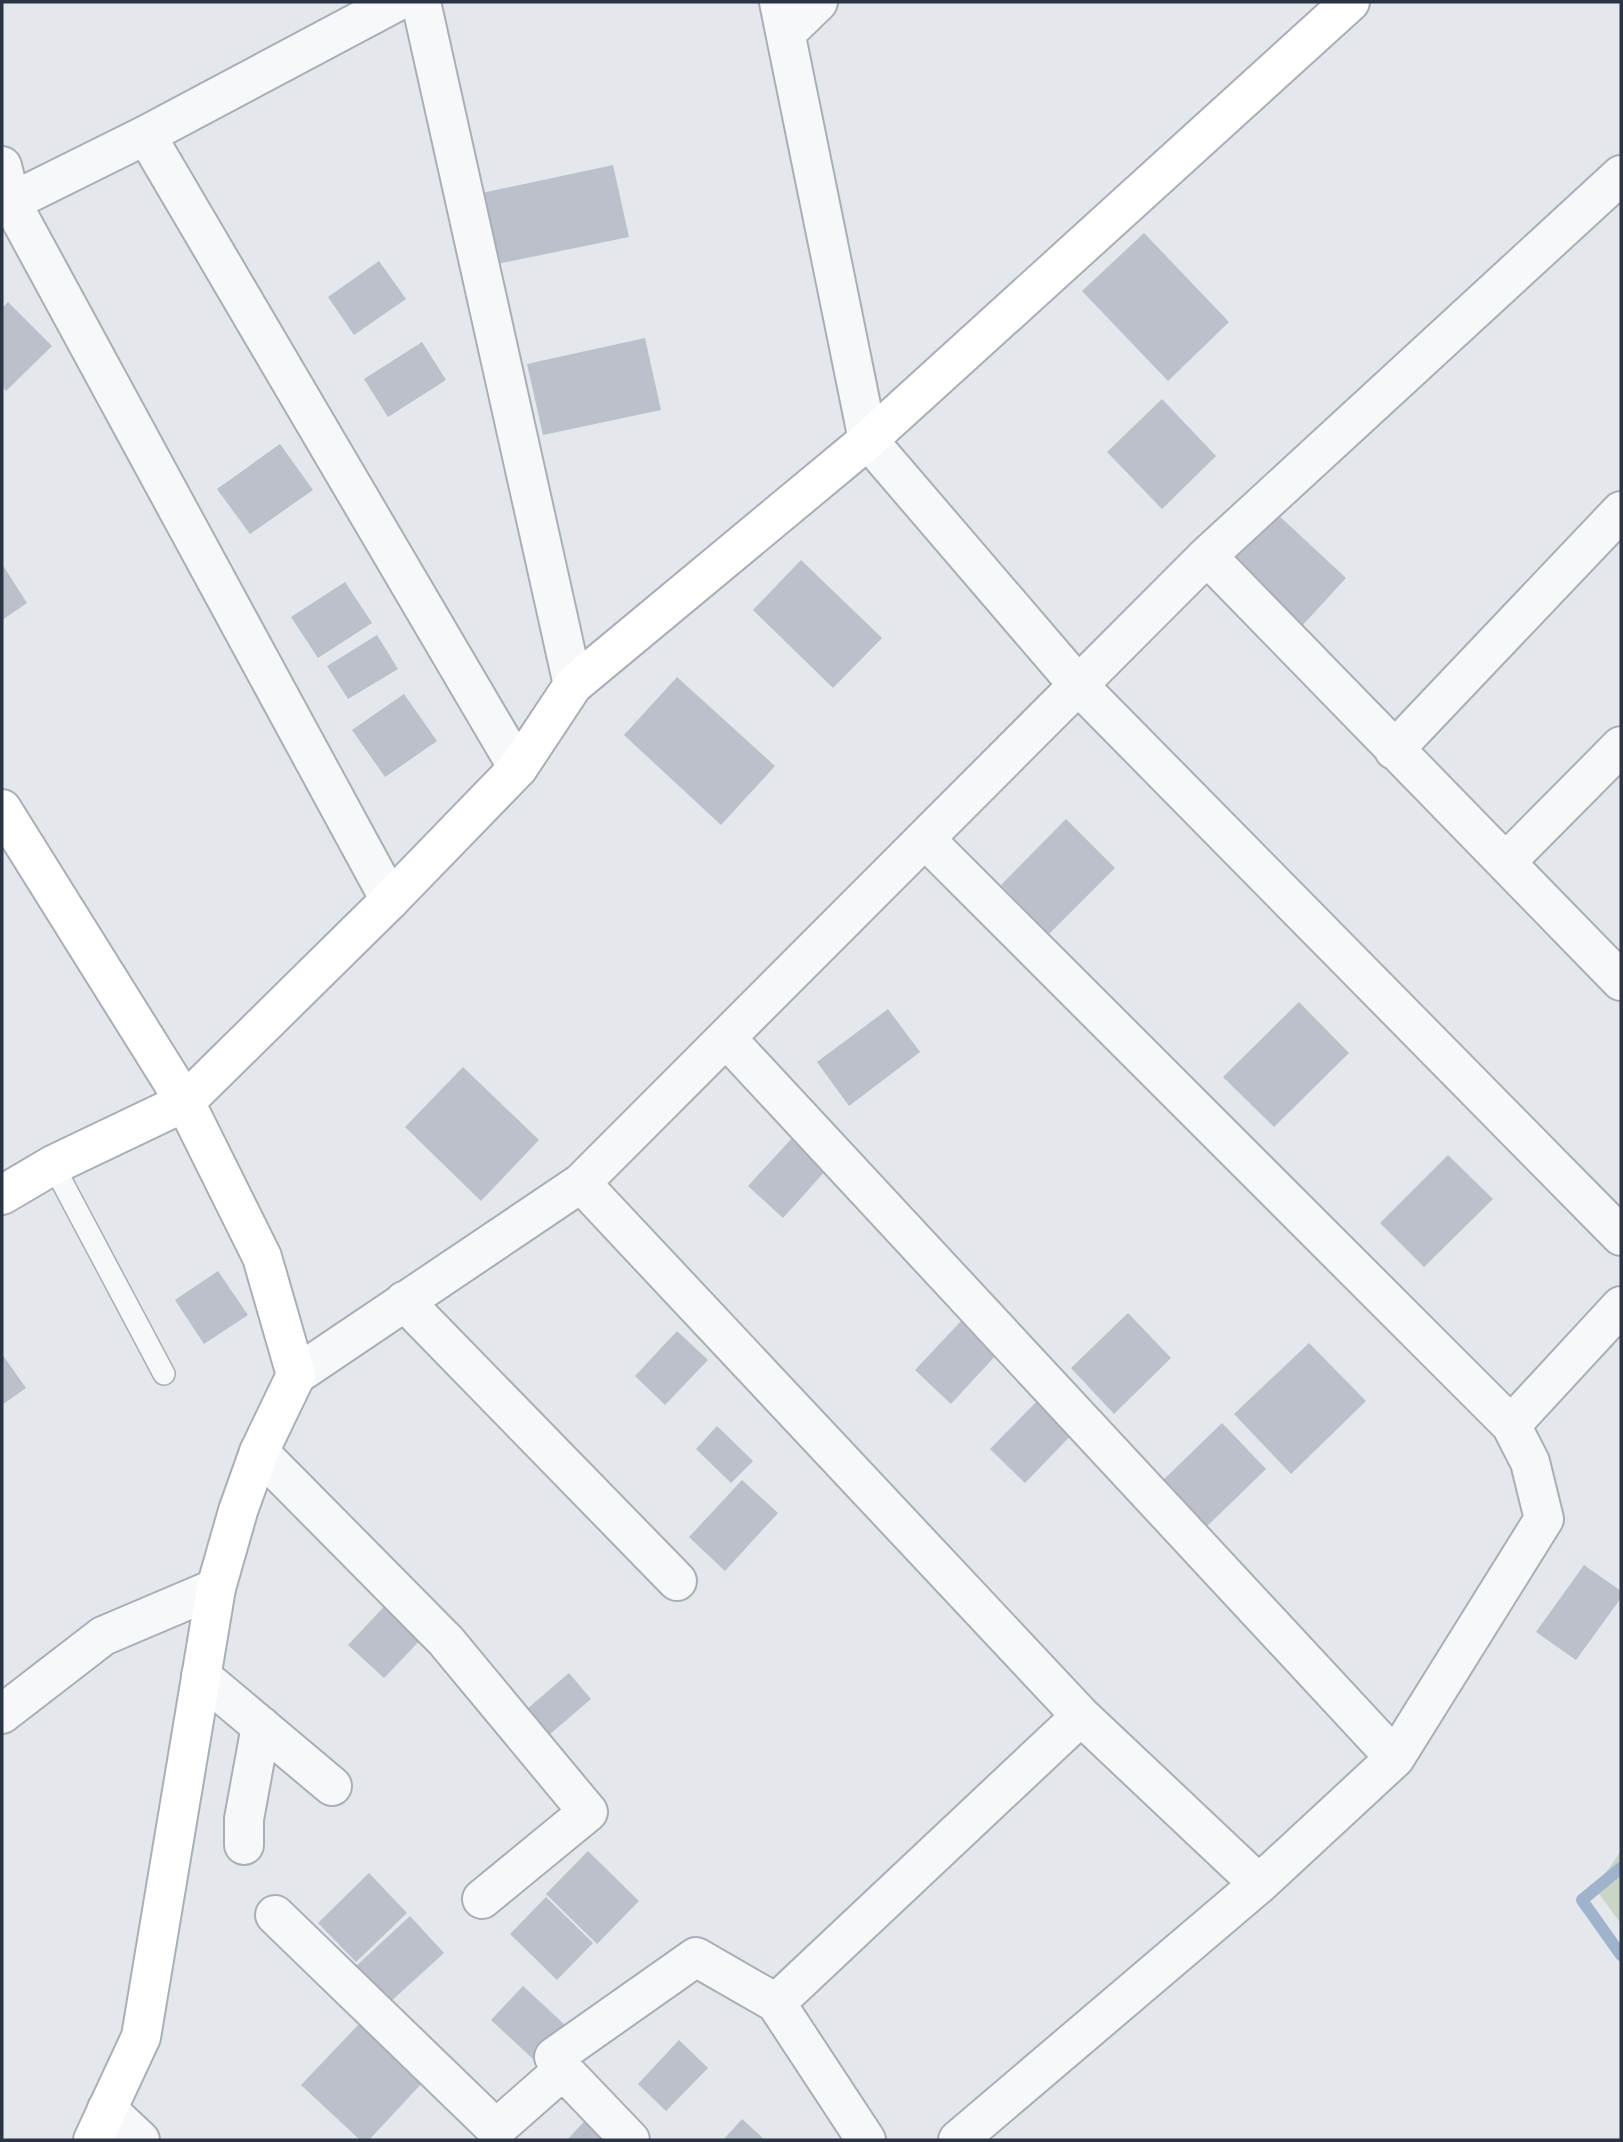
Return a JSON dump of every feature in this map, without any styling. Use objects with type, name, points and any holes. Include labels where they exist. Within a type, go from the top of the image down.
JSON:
[{"type":"street","points":[[12,202],[146,135],[396,2]]},
{"type":"street","points":[[421,2],[573,685]]},
{"type":"street","points":[[818,2],[782,17],[868,440],[1079,687],[1621,1236]]},
{"type":"street","points":[[2,1195],[54,1165],[185,1102],[390,900],[518,768],[573,685],[868,440],[1350,2]]},
{"type":"street","points":[[146,135],[518,768]]},
{"type":"street","points":[[2,166],[12,202],[390,900]]},
{"type":"street","points":[[140,2140],[100,2125],[141,2037],[216,1588],[259,1452],[296,1376],[581,1183],[1207,556],[1621,175]]},
{"type":"street","points":[[1394,750],[1621,511]]},
{"type":"street","points":[[1207,556],[1506,862],[1614,958]]},
{"type":"street","points":[[1506,862],[1621,746]]},
{"type":"street","points":[[2,809],[185,1102],[262,1257],[296,1376]]},
{"type":"street","points":[[926,840],[1511,1425],[1530,1462],[1544,1519],[1395,1758],[1259,1884],[958,2140]]},
{"type":"street","points":[[727,1039],[1395,1758]]},
{"type":"street","points":[[581,1183],[1082,1716],[1259,1884]]},
{"type":"street","points":[[404,1301],[677,1581]]},
{"type":"street","points":[[1511,1425],[1621,1306]]},
{"type":"street","points":[[259,1452],[446,1641],[588,1812],[482,1899]]},
{"type":"street","points":[[2,1714],[103,1636],[216,1588]]},
{"type":"street","points":[[201,1676],[332,1786]]},
{"type":"street","points":[[776,2003],[1082,1716]]},
{"type":"street","points":[[244,1845],[244,1819],[261,1726]]},
{"type":"street","points":[[275,1915],[496,2129],[563,2070]]},
{"type":"street","points":[[630,2140],[563,2070],[554,2057],[696,1957],[776,2003],[866,2140]]},
{"type":"lane","points":[[54,1165],[164,1374]]},
{"type":"green space","points":[[1621,1851],[1621,1924],[1595,1888]]},
{"type":"building","points":[[613,165],[629,237],[492,265],[477,194]]},
{"type":"building","points":[[1144,233],[1229,322],[1168,381],[1082,291]]},
{"type":"building","points":[[379,261],[406,299],[354,335],[328,297]]},
{"type":"building","points":[[8,302],[52,346],[6,391],[2,386],[2,308]]},
{"type":"building","points":[[645,338],[661,410],[543,435],[527,364]]},
{"type":"building","points":[[422,342],[446,380],[388,417],[364,379]]},
{"type":"building","points":[[1162,399],[1216,456],[1162,509],[1107,452]]},
{"type":"building","points":[[280,444],[313,490],[250,534],[217,489]]},
{"type":"building","points":[[1275,512],[1346,578],[1301,627],[1230,562]]},
{"type":"building","points":[[801,560],[882,638],[833,688],[753,610]]},
{"type":"building","points":[[2,564],[27,603],[2,620]]},
{"type":"building","points":[[345,582],[372,623],[318,658],[291,617]]},
{"type":"building","points":[[377,635],[398,669],[348,699],[327,666]]},
{"type":"building","points":[[677,677],[775,766],[721,825],[624,735]]},
{"type":"building","points":[[404,694],[437,741],[385,777],[352,730]]},
{"type":"building","points":[[1066,819],[1115,868],[1049,934],[1001,885]]},
{"type":"building","points":[[1299,1002],[1349,1053],[1274,1127],[1223,1077]]},
{"type":"building","points":[[888,1009],[920,1052],[849,1106],[817,1062]]},
{"type":"building","points":[[463,1067],[539,1140],[481,1201],[405,1127]]},
{"type":"building","points":[[794,1136],[828,1168],[783,1218],[748,1186]]},
{"type":"building","points":[[1448,1155],[1493,1199],[1424,1267],[1380,1223]]},
{"type":"building","points":[[218,1271],[248,1315],[204,1344],[175,1300]]},
{"type":"building","points":[[1128,1313],[1171,1358],[1114,1414],[1071,1368]]},
{"type":"building","points":[[962,1320],[998,1353],[951,1404],[915,1370]]},
{"type":"building","points":[[677,1331],[708,1360],[665,1405],[635,1376]]},
{"type":"building","points":[[1309,1343],[1366,1401],[1291,1474],[1234,1414]]},
{"type":"building","points":[[2,1354],[26,1388],[2,1405]]},
{"type":"building","points":[[1044,1394],[1079,1427],[1025,1483],[990,1449]]},
{"type":"building","points":[[1222,1423],[1266,1469],[1199,1534],[1155,1488]]},
{"type":"building","points":[[717,1426],[753,1461],[731,1483],[696,1449]]},
{"type":"building","points":[[742,1480],[778,1513],[725,1571],[689,1537]]},
{"type":"building","points":[[1584,1565],[1621,1591],[1621,1598],[1576,1660],[1536,1632]]},
{"type":"building","points":[[394,1596],[430,1630],[384,1678],[348,1645]]},
{"type":"building","points":[[569,1673],[591,1699],[549,1735],[527,1709]]},
{"type":"building","points":[[588,1851],[639,1901],[597,1944],[546,1894]]},
{"type":"building","points":[[369,1873],[407,1913],[356,1962],[318,1923]]},
{"type":"building","points":[[546,1897],[593,1943],[557,1980],[510,1934]]},
{"type":"building","points":[[410,1916],[444,1953],[388,2004],[355,1967]]},
{"type":"building","points":[[523,1986],[565,2025],[533,2059],[491,2020]]},
{"type":"building","points":[[360,2023],[423,2082],[369,2140],[360,2140],[301,2085]]},
{"type":"building","points":[[679,2040],[708,2068],[666,2111],[638,2084]]},
{"type":"building","points":[[590,2115],[620,2140],[567,2140]]},
{"type":"building","points":[[742,2119],[765,2140],[723,2140]]},
{"type":"waterway","points":[[1621,1868],[1582,1900],[1621,1955]]}]
